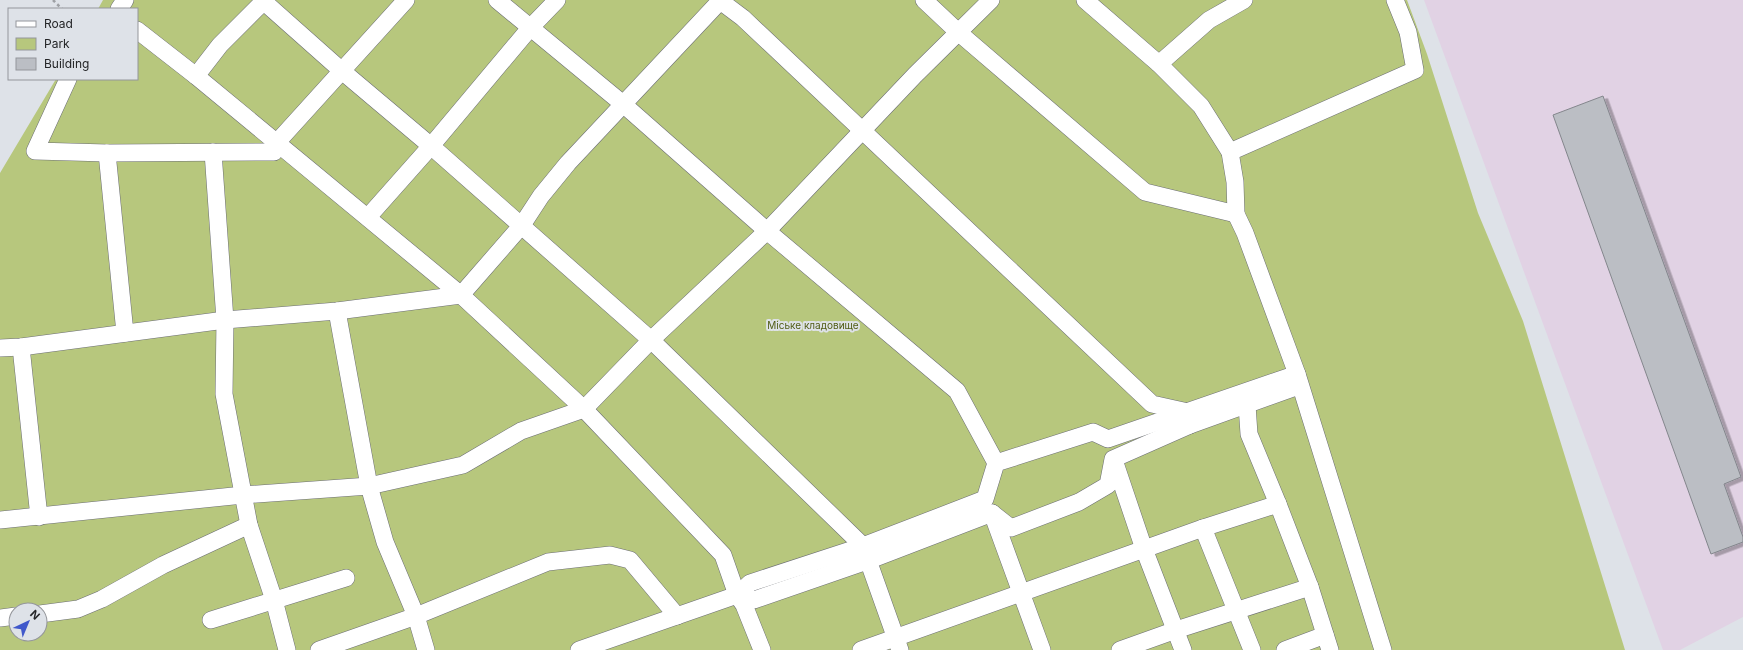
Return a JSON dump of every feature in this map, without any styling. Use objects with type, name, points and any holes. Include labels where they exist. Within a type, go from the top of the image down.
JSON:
[{"type":"street","points":[[120,8],[126,0]]},
{"type":"street","points":[[68,80],[35,151],[107,153],[274,152],[280,139],[406,0]]},
{"type":"street","points":[[497,0],[622,104],[767,231],[957,391],[996,464],[988,506],[1022,593],[1042,650]]},
{"type":"street","points":[[368,217],[431,146],[530,28],[557,0]]},
{"type":"street","points":[[0,348],[21,347],[225,320],[337,311],[461,295],[522,226],[541,196],[568,163],[720,0],[743,18],[1152,404],[1189,418]]},
{"type":"street","points":[[924,0],[958,32],[1124,176],[1145,192],[1236,214]]},
{"type":"street","points":[[0,520],[243,495],[369,486],[463,465],[522,431],[584,409],[651,340],[767,231],[861,131],[991,0]]},
{"type":"street","points":[[1085,0],[1159,64],[1201,106],[1230,152],[1235,182],[1236,214],[1245,233],[1299,380],[1383,650]]},
{"type":"street","points":[[1159,64],[1209,20],[1244,0]]},
{"type":"street","points":[[1230,152],[1415,70],[1408,32],[1395,0]]},
{"type":"street","points":[[196,76],[220,45],[264,1],[342,71],[431,146],[651,340],[865,554],[898,644]]},
{"type":"street","points":[[138,31],[196,76],[461,295],[584,409],[723,555],[737,595],[744,605],[762,650]]},
{"type":"street","points":[[213,152],[225,320],[224,394],[249,525],[274,600],[287,650]]},
{"type":"street","points":[[107,153],[125,333]]},
{"type":"street","points":[[337,311],[369,486],[385,542],[416,616],[426,650]]},
{"type":"street","points":[[21,347],[39,517]]},
{"type":"street","points":[[988,506],[1011,528],[1080,502],[1108,485],[1113,460],[1189,418],[1299,380]]},
{"type":"street","points":[[996,464],[1093,432],[1108,439],[1247,404],[1299,380]]},
{"type":"street","points":[[1247,404],[1249,434],[1310,587],[1328,642],[1285,650]]},
{"type":"street","points":[[1108,439],[1113,460],[1144,549],[1183,650]]},
{"type":"street","points":[[861,650],[898,644],[1022,593],[1203,528],[1278,504]]},
{"type":"street","points":[[579,650],[737,595],[754,600],[865,554],[988,506]]},
{"type":"street","points":[[48,613],[78,609],[102,599],[163,565],[249,525]]},
{"type":"street","points":[[1203,528],[1252,650]]},
{"type":"street","points":[[319,650],[416,616],[548,562],[610,555],[630,560],[677,616]]},
{"type":"street","points":[[212,620],[346,578]]},
{"type":"street","points":[[1120,650],[1176,630],[1310,587]]},
{"type":"path","points":[[53,0],[61,8]]},
{"type":"shaded area","points":[[1424,0],[1743,0],[1743,617],[1680,650],[1663,650]]},
{"type":"green space","name":"Міське кладовище","points":[[103,0],[1407,0],[1427,54],[1478,213],[1523,321],[1625,650],[0,650],[0,173],[55,80],[138,80],[138,8],[99,8]]},
{"type":"building","points":[[1603,96],[1741,477],[1724,484],[1743,537],[1743,542],[1711,554],[1553,115]]}]
